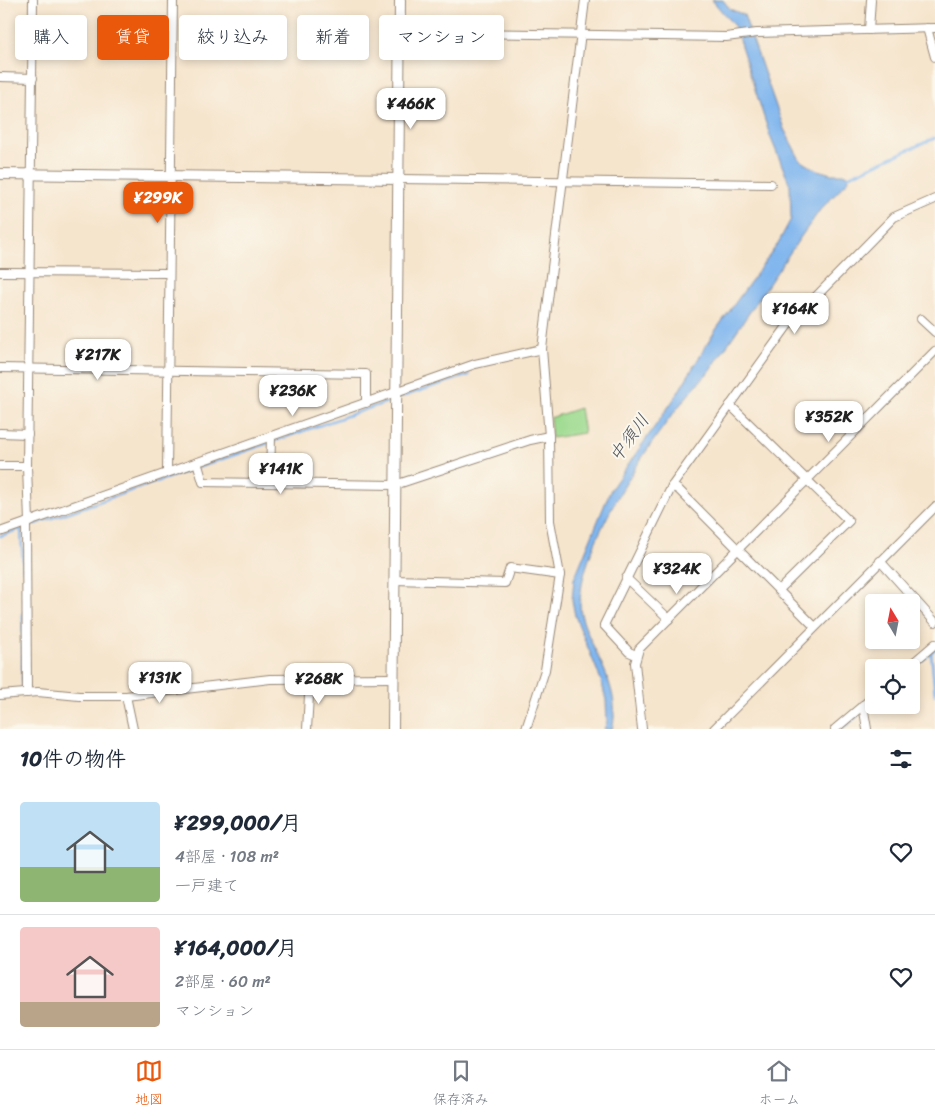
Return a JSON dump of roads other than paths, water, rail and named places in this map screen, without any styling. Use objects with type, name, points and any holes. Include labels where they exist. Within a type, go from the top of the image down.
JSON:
[{"type":"street","points":[[27,693],[27,466],[31,272],[33,0]]},
{"type":"street","points":[[167,472],[168,273],[173,0]]},
{"type":"street","points":[[400,0],[400,15]]},
{"type":"street","points":[[526,729],[545,670],[560,575],[550,521],[549,436],[542,349],[585,0]]},
{"type":"street","points":[[869,30],[871,0]]},
{"type":"street","points":[[504,34],[730,36],[757,32],[931,28],[935,57]]},
{"type":"street","points":[[393,729],[392,678],[400,60]]},
{"type":"street","points":[[0,78],[33,78]]},
{"type":"street","points":[[0,174],[771,184]]},
{"type":"street","points":[[636,655],[629,652],[604,625],[672,486],[788,325],[894,217],[935,199]]},
{"type":"street","points":[[0,272],[168,273]]},
{"type":"street","points":[[921,319],[935,332]]},
{"type":"street","points":[[0,532],[476,364],[542,349]]},
{"type":"street","points":[[642,729],[636,655],[669,619],[935,351]]},
{"type":"street","points":[[0,368],[366,374],[366,403]]},
{"type":"street","points":[[730,405],[849,521],[779,590]]},
{"type":"street","points":[[0,433],[28,434]]},
{"type":"street","points":[[270,483],[272,436]]},
{"type":"street","points":[[197,462],[203,482],[395,485],[530,440],[549,436]]},
{"type":"street","points":[[0,466],[27,466]]},
{"type":"street","points":[[672,486],[679,490],[814,626]]},
{"type":"street","points":[[714,729],[814,626],[935,507]]},
{"type":"street","points":[[880,561],[935,622]]},
{"type":"street","points":[[394,580],[505,583],[510,568],[560,575]]},
{"type":"street","points":[[626,578],[669,619]]},
{"type":"street","points":[[918,659],[935,644]]},
{"type":"street","points":[[0,695],[27,693],[126,696],[238,681],[310,678],[392,678]]},
{"type":"street","points":[[307,729],[310,678]]},
{"type":"street","points":[[126,696],[133,729]]},
{"type":"street","points":[[835,729],[863,705]]},
{"type":"street","points":[[863,705],[867,729]]},
{"type":"water","points":[[712,0],[723,0],[730,9],[744,15],[784,129],[800,160],[815,169],[831,174],[847,174],[849,180],[820,210],[709,372],[690,392],[645,452],[603,525],[589,560],[581,592],[582,618],[605,672],[614,700],[612,729],[604,729],[607,722],[606,700],[601,680],[575,616],[572,600],[574,579],[611,489],[674,399],[715,331],[777,245],[791,219],[790,185],[770,136],[735,27]]},
{"type":"waterway","points":[[845,178],[935,138]]},
{"type":"waterway","points":[[398,398],[469,375]]},
{"type":"waterway","points":[[0,536],[393,400]]},
{"type":"waterway","points":[[21,529],[23,570]]},
{"type":"waterway","points":[[22,687],[23,613]]},
{"type":"waterway","points":[[920,662],[935,649]]},
{"type":"waterway","points":[[931,652],[935,695]]},
{"type":"waterway","points":[[842,729],[861,713]]},
{"type":"water label","name":"中須川","points":[[629,438]]}]
